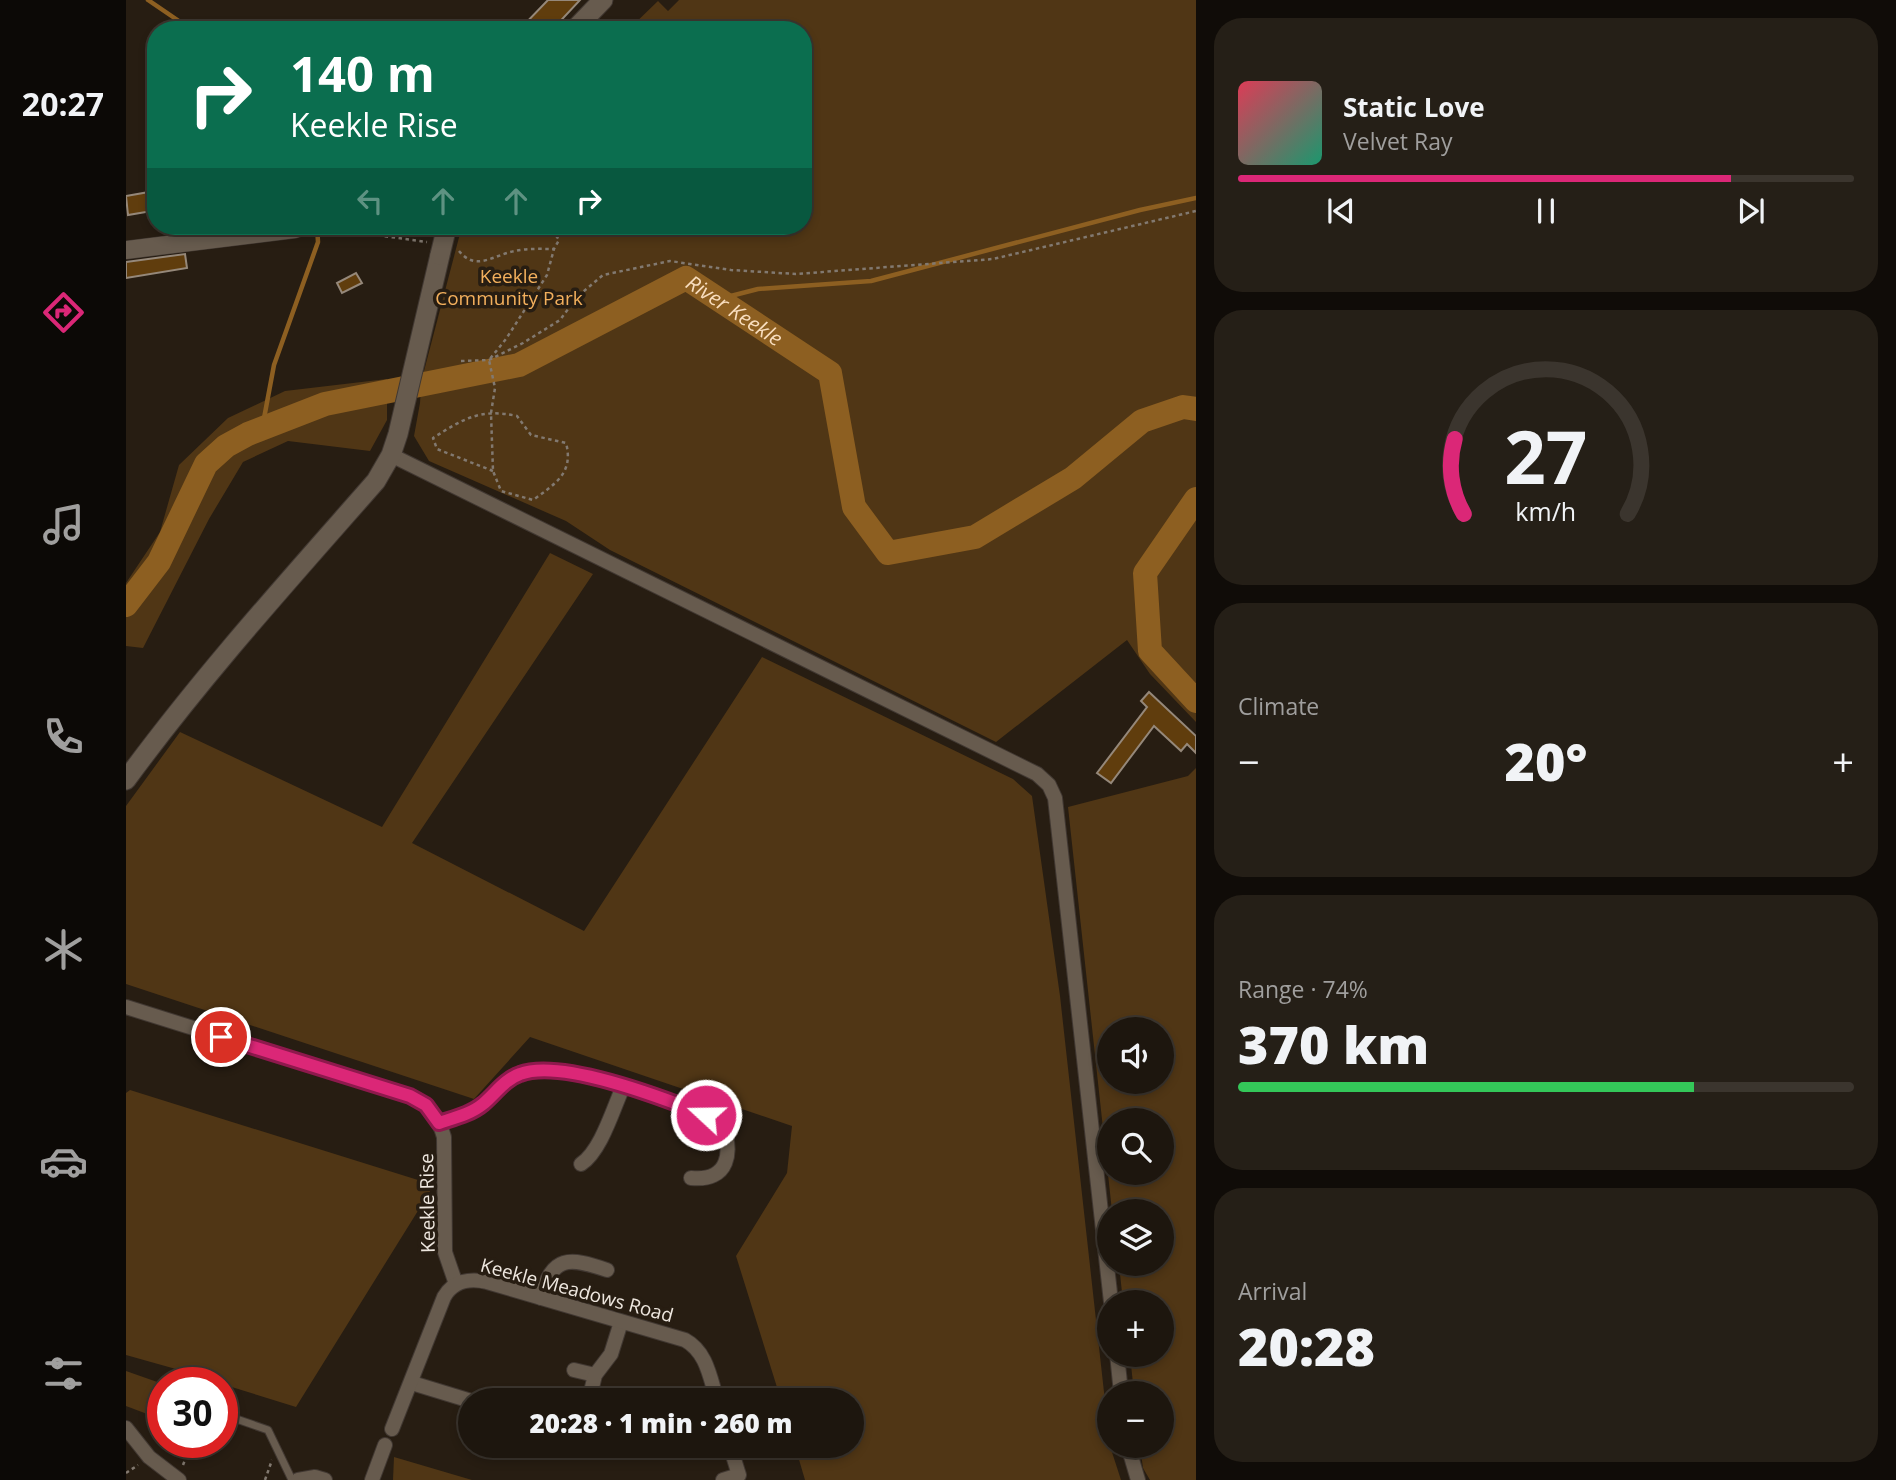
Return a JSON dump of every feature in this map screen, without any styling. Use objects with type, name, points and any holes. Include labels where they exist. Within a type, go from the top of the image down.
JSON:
[{"type":"main road","points":[[583,21],[603,0]]},
{"type":"main road","points":[[126,780],[167,724],[216,665],[376,481],[391,455],[445,235]]},
{"type":"street","points":[[126,250],[247,235]]},
{"type":"street","points":[[391,455],[1013,761],[1037,774],[1049,785],[1055,798],[1110,1290]]},
{"type":"street","points":[[126,1007],[410,1096],[426,1105],[439,1123],[481,1106],[508,1080],[521,1073],[539,1070],[583,1074],[682,1105],[720,1122],[728,1139],[727,1158],[720,1172],[706,1180],[691,1178]]},
{"type":"street","points":[[581,1164],[589,1159],[596,1148],[623,1087]]},
{"type":"street","name":"Keekle Rise","points":[[439,1123],[445,1146],[445,1252],[456,1284]]},
{"type":"street","points":[[541,1298],[551,1270],[561,1263],[587,1263],[607,1270]]},
{"type":"street","name":"Keekle Meadows Road","points":[[392,1429],[444,1297],[456,1284],[469,1280],[480,1280],[678,1337],[694,1346],[703,1357],[713,1388]]},
{"type":"street","points":[[592,1388],[595,1375],[611,1354],[621,1322]]},
{"type":"street","points":[[574,1370],[595,1375]]},
{"type":"street","points":[[412,1382],[458,1397]]},
{"type":"street","points":[[126,1428],[149,1457],[178,1480]]},
{"type":"street","points":[[372,1480],[385,1445]]},
{"type":"street","points":[[723,1480],[739,1475],[734,1458]]},
{"type":"street","points":[[1132,1458],[1138,1480]]},
{"type":"street","points":[[298,1480],[315,1477],[326,1480]]},
{"type":"lane","points":[[238,1420],[268,1430],[292,1480]]},
{"type":"path","points":[[461,361],[489,360],[523,343],[560,320],[577,297],[603,275],[670,261],[731,270],[796,274],[993,259],[1196,211]]},
{"type":"path","points":[[489,360],[542,285],[554,249]]},
{"type":"path","points":[[489,360],[495,387],[491,413],[493,471],[501,491],[533,500],[554,485],[567,468],[569,454],[566,443],[531,435],[517,416],[491,413],[470,416],[433,438],[437,449],[493,471]]},
{"type":"path","points":[[178,1480],[186,1458]]},
{"type":"green space","name":"Keekle Community Park","points":[[679,0],[1196,0],[1196,722],[1150,674],[1127,640],[996,742],[610,550],[566,521],[429,461],[414,436],[422,372],[460,235],[812,235],[812,21],[637,21],[658,1],[668,11]]},
{"type":"green space","points":[[387,379],[387,420],[370,451],[288,441],[243,462],[209,519],[143,648],[126,646],[126,583],[160,532],[179,465],[228,418],[285,391]]},
{"type":"green space","points":[[550,553],[593,574],[412,843],[584,931],[762,657],[1013,779],[1032,796],[1060,996],[1097,1329],[1097,1367],[1101,1367],[1103,1381],[1097,1381],[1097,1458],[1114,1458],[1121,1480],[805,1480],[799,1458],[864,1458],[864,1388],[777,1388],[736,1256],[787,1173],[792,1126],[530,1037],[474,1099],[126,984],[126,806],[180,732],[382,827]]},
{"type":"green space","points":[[1196,768],[1196,1480],[1150,1480],[1143,1468],[1142,1458],[1174,1458],[1174,1381],[1133,1381],[1131,1367],[1174,1367],[1174,1290],[1122,1290],[1120,1276],[1174,1276],[1174,1199],[1111,1199],[1109,1185],[1174,1185],[1174,1108],[1101,1108],[1099,1094],[1174,1094],[1174,1017],[1097,1017],[1097,1073],[1068,807],[1188,776]]},
{"type":"green space","points":[[130,1090],[434,1185],[296,1407],[238,1389],[238,1367],[169,1367],[126,1355],[126,1093]]},
{"type":"green space","points":[[126,1371],[147,1378],[147,1414],[126,1406]]},
{"type":"green space","points":[[394,1457],[472,1480],[393,1480]]},
{"type":"building","points":[[548,0],[580,0],[560,21],[528,21]]},
{"type":"building","points":[[147,192],[147,212],[128,215],[126,196]]},
{"type":"building","points":[[185,254],[187,268],[126,278],[126,262]]},
{"type":"building","points":[[356,273],[362,283],[342,293],[337,283]]},
{"type":"building","points":[[1149,692],[1196,736],[1196,753],[1187,744],[1181,751],[1154,726],[1111,783],[1097,773],[1147,707],[1141,701]]},
{"type":"waterway","points":[[148,0],[179,21]]},
{"type":"waterway","points":[[719,299],[758,289],[871,281],[1140,210],[1196,198]]},
{"type":"waterway","points":[[262,429],[274,365],[318,242],[318,235]]},
{"type":"waterway","name":"River Keekle","points":[[126,605],[159,562],[206,464],[226,446],[248,434],[325,404],[519,365],[686,278],[830,373],[854,507],[888,553],[975,537],[1073,478],[1142,421],[1183,407],[1196,409]]},
{"type":"waterway","name":"River Keekle","points":[[1196,499],[1145,573],[1150,651],[1196,701]]},
{"type":"route","points":[[221,1037],[416,1098],[426,1105],[439,1123],[481,1106],[508,1080],[521,1073],[539,1070],[583,1074],[706,1115]]}]
